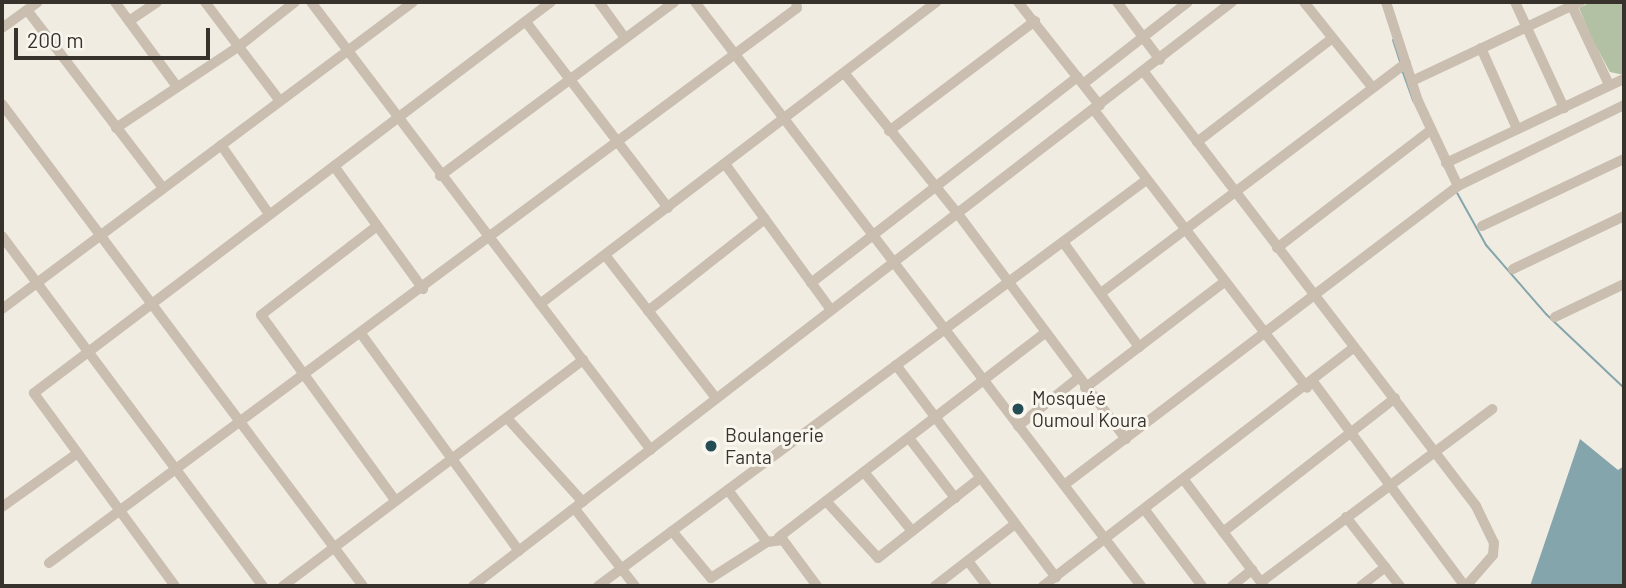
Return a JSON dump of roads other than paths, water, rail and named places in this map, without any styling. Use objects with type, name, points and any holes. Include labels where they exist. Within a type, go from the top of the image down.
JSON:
[{"type":"street","points":[[2,28],[38,2]]},
{"type":"street","points":[[115,2],[175,84]]},
{"type":"street","points":[[129,21],[158,2]]},
{"type":"street","points":[[205,2],[279,100]]},
{"type":"street","points":[[116,128],[175,84],[238,47],[295,2]]},
{"type":"street","points":[[311,2],[440,176],[651,450]]},
{"type":"street","points":[[2,309],[413,2]]},
{"type":"street","points":[[175,586],[75,455],[34,393],[551,2]]},
{"type":"street","points":[[599,2],[625,38]]},
{"type":"street","points":[[440,176],[674,2]]},
{"type":"street","points":[[695,2],[737,53],[893,263],[1141,586]]},
{"type":"street","points":[[49,563],[362,335],[797,8],[796,2]]},
{"type":"street","points":[[915,2],[923,12]]},
{"type":"street","points":[[540,304],[937,2]]},
{"type":"street","points":[[1018,2],[1080,80],[1145,181],[1264,334],[1353,432],[1466,585],[1488,564],[1494,543],[1476,506],[1431,452],[1395,398],[1144,72]]},
{"type":"street","points":[[1117,2],[1160,60]]},
{"type":"street","points":[[811,283],[1188,2]]},
{"type":"street","points":[[473,586],[1232,2]]},
{"type":"street","points":[[1304,2],[1372,88]]},
{"type":"street","points":[[1386,2],[1431,130],[1458,186]]},
{"type":"street","points":[[1515,2],[1564,108]]},
{"type":"street","points":[[1412,81],[1574,3],[1609,85]]},
{"type":"street","points":[[27,10],[163,188]]},
{"type":"street","points":[[526,22],[667,208]]},
{"type":"street","points":[[889,131],[1035,22]]},
{"type":"street","points":[[1197,142],[1331,39]]},
{"type":"street","points":[[1481,48],[1517,129]]},
{"type":"street","points":[[1101,293],[1406,63]]},
{"type":"street","points":[[845,74],[958,214],[1006,284],[1126,439]]},
{"type":"street","points":[[1446,163],[1624,79]]},
{"type":"street","points":[[2,104],[6,118],[101,234],[150,304],[363,586]]},
{"type":"street","points":[[1064,485],[1458,186],[1624,105]]},
{"type":"street","points":[[1277,248],[1431,130]]},
{"type":"street","points":[[221,145],[270,215]]},
{"type":"street","points":[[1482,226],[1624,159]]},
{"type":"street","points":[[725,164],[831,310]]},
{"type":"street","points":[[334,166],[423,289]]},
{"type":"street","points":[[598,586],[1145,181]]},
{"type":"street","points":[[1513,269],[1624,216]]},
{"type":"street","points":[[648,311],[765,219]]},
{"type":"street","points":[[377,226],[261,316],[395,500]]},
{"type":"street","points":[[2,236],[263,586]]},
{"type":"street","points":[[1063,242],[1139,346]]},
{"type":"street","points":[[605,255],[716,398]]},
{"type":"street","points":[[1085,387],[1224,282]]},
{"type":"street","points":[[1555,317],[1624,284]]},
{"type":"street","points":[[672,531],[711,578],[766,542],[779,537],[1044,334]]},
{"type":"street","points":[[362,335],[519,551]]},
{"type":"street","points":[[1043,586],[1310,386],[1354,347]]},
{"type":"street","points":[[283,586],[583,360]]},
{"type":"street","points":[[896,365],[1056,577]]},
{"type":"street","points":[[1018,426],[1078,378]]},
{"type":"street","points":[[1223,532],[1395,398]]},
{"type":"street","points":[[1184,480],[1262,584],[1431,452],[1492,409]]},
{"type":"street","points":[[507,418],[579,505],[635,586]]},
{"type":"street","points":[[909,438],[956,498]]},
{"type":"street","points":[[2,507],[75,455]]},
{"type":"street","points":[[864,472],[912,531]]},
{"type":"street","points":[[826,501],[873,557],[981,478]]},
{"type":"street","points":[[728,490],[766,542]]},
{"type":"street","points":[[1145,510],[1202,586]]},
{"type":"street","points":[[1346,517],[1400,586]]},
{"type":"street","points":[[935,586],[1015,524]]},
{"type":"street","points":[[779,537],[817,586]]},
{"type":"street","points":[[968,561],[987,586]]},
{"type":"street","points":[[1361,586],[1385,567]]},
{"type":"street","points":[[1232,586],[1252,570]]},
{"type":"water","points":[[1580,439],[1618,470],[1624,466],[1624,586],[1530,586]]},
{"type":"waterway","points":[[1393,40],[1400,61]]},
{"type":"waterway","points":[[1402,70],[1413,101]]},
{"type":"waterway","points":[[1456,191],[1486,245],[1546,314],[1624,388]]},
{"type":"place","name":"Mosquée Oumoul Koura","points":[[1018,409]]},
{"type":"place","name":"Boulangerie Fanta","points":[[711,446]]}]
